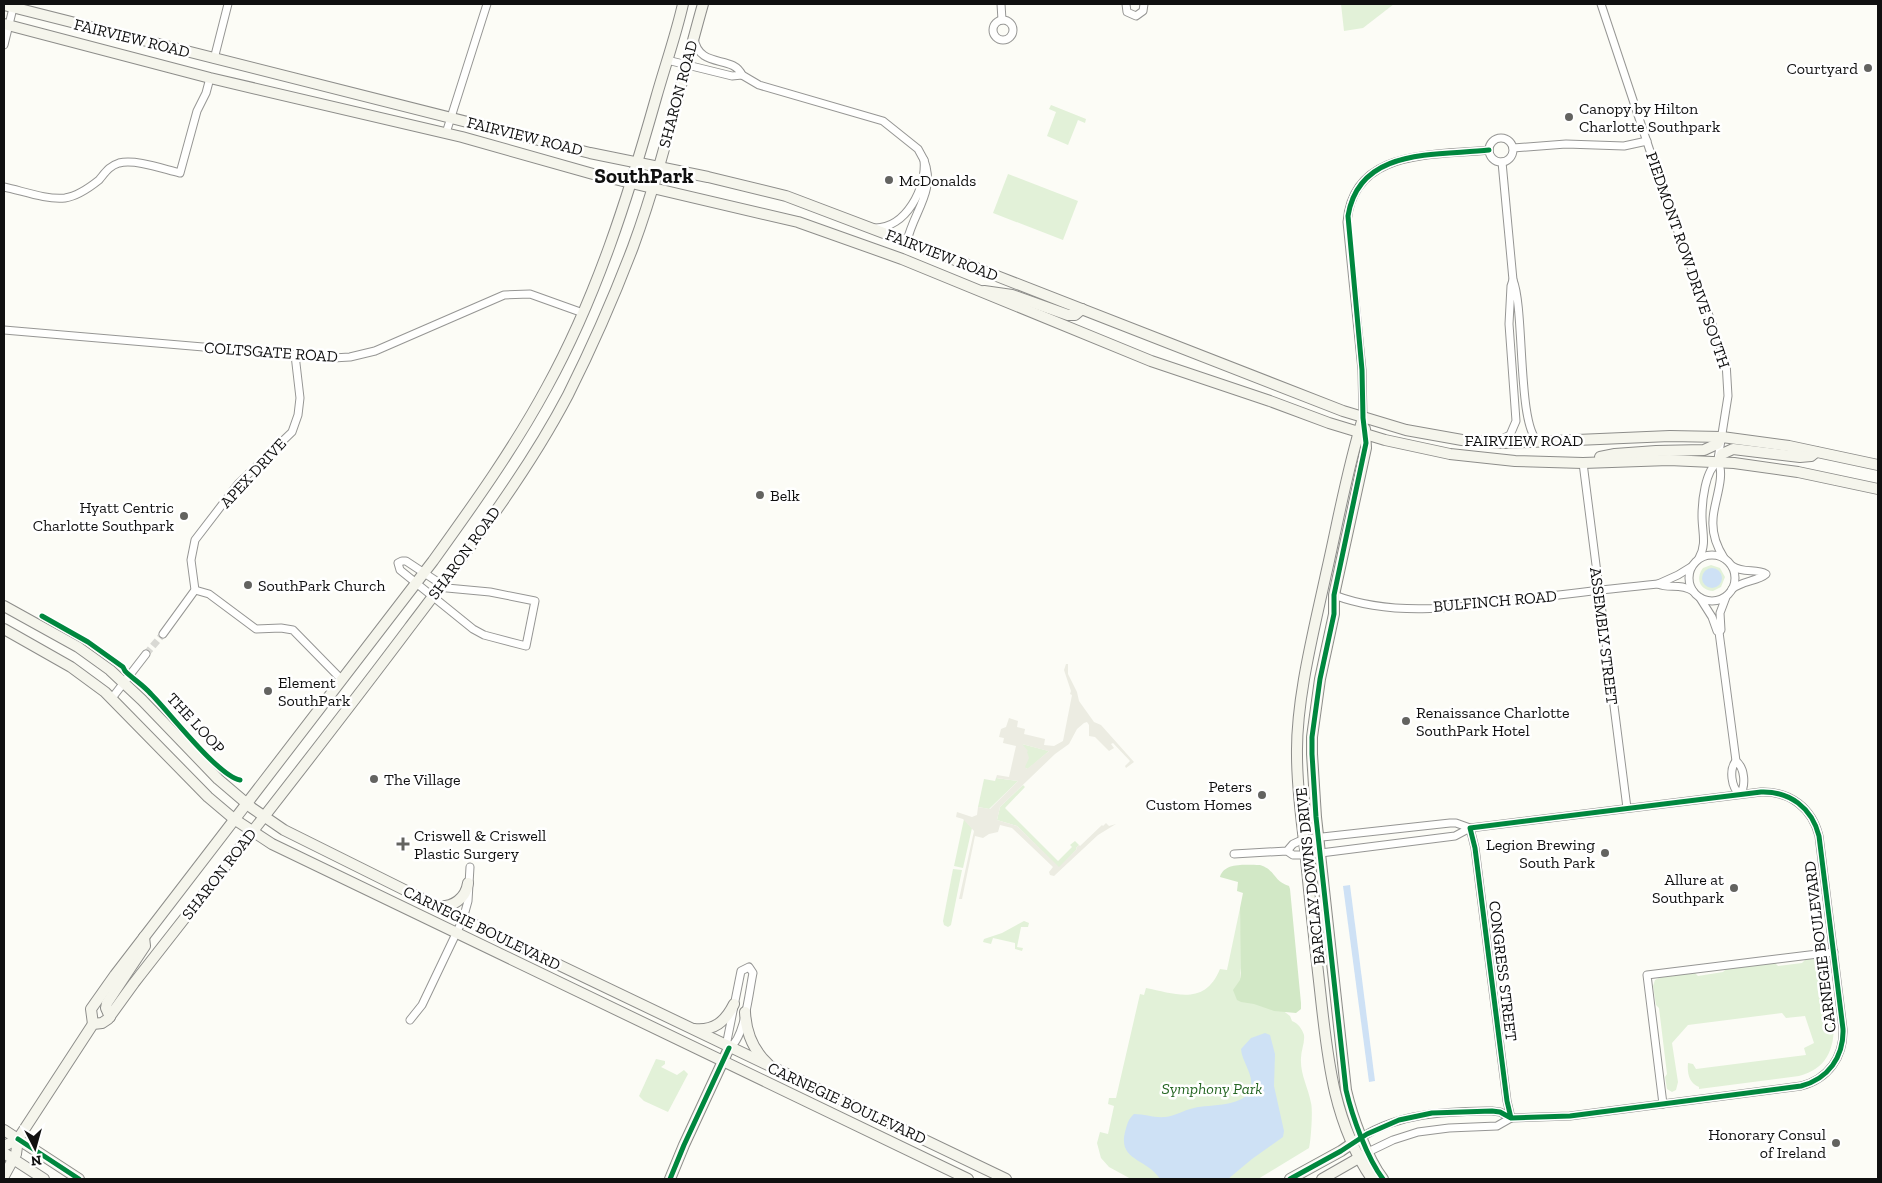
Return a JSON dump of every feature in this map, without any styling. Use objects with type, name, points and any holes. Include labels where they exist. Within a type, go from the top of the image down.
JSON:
[{"type":"main road","name":"SHARON ROAD","points":[[4,1176],[14,1159],[18,1148],[18,1139],[93,1024],[91,1017],[92,1008],[234,818],[424,573],[466,516],[516,441],[547,387],[583,313],[622,213],[684,4]]},
{"type":"main road","name":"SHARON ROAD","points":[[110,1017],[434,595],[524,468],[567,396],[619,282],[634,243],[658,166],[703,4]]},
{"type":"main road","name":"FAIRVIEW ROAD","points":[[10,6],[214,59],[597,154],[658,166],[786,196],[1363,418],[1406,430],[1443,438],[1495,442],[1542,442],[1670,436],[1722,437],[1761,442],[1878,465]]},
{"type":"main road","name":"FAIRVIEW ROAD","points":[[6,25],[210,78],[446,134],[631,184],[798,222],[902,259],[1151,361],[1362,434],[1409,446],[1461,455],[1515,461],[1583,463],[1654,460],[1718,462],[1789,470],[1878,489]]},
{"type":"main road","points":[[974,290],[1007,293],[1069,315],[1075,314],[1082,309]]},
{"type":"main road","name":"BARCLAY DOWNS DRIVE","points":[[1363,418],[1362,434],[1322,592],[1306,678],[1297,754],[1305,855],[1331,1076],[1339,1112],[1352,1144],[1364,1155],[1383,1179]]},
{"type":"main road","name":"BARCLAY DOWNS DRIVE","points":[[1362,434],[1366,448],[1334,595],[1334,614],[1320,679],[1312,737],[1313,784],[1344,1084],[1350,1107],[1362,1137],[1364,1155],[1372,1179]]},
{"type":"main road","points":[[1583,463],[1615,454],[1704,450],[1717,444],[1722,437]]},
{"type":"main road","points":[[1718,462],[1724,453],[1733,449],[1800,457],[1811,456],[1816,452]]},
{"type":"main road","points":[[1322,592],[1334,595]]},
{"type":"main road","name":"CARNEGIE BOULEVARD","points":[[4,606],[87,653],[124,682],[206,768],[246,803],[284,830],[729,1048],[1006,1179]]},
{"type":"main road","name":"CARNEGIE BOULEVARD","points":[[4,629],[76,671],[112,698],[195,784],[252,832],[278,848],[968,1179]]},
{"type":"main road","points":[[436,906],[447,906],[457,901],[467,891],[468,883]]},
{"type":"main road","points":[[93,1024],[104,1022],[110,1017],[106,1008],[107,1003],[142,952],[145,946],[144,937]]},
{"type":"main road","points":[[686,1027],[703,1029],[717,1026],[725,1019],[734,1004]]},
{"type":"main road","points":[[745,1012],[747,1031],[753,1046],[775,1070]]},
{"type":"main road","points":[[670,1179],[692,1126],[729,1048]]},
{"type":"main road","points":[[4,1130],[79,1179]]},
{"type":"main road","name":"CARNEGIE BOULEVARD","points":[[1290,1179],[1362,1137]]},
{"type":"main road","points":[[4,1146],[18,1139]]},
{"type":"main road","points":[[4,1153],[44,1179]]},
{"type":"main road","name":"CARNEGIE BOULEVARD","points":[[1322,1179],[1364,1155]]},
{"type":"street","points":[[214,59],[228,4]]},
{"type":"street","points":[[446,134],[487,4]]},
{"type":"street","points":[[1000,4],[1002,20]]},
{"type":"street","points":[[1126,4],[1127,12],[1136,16],[1144,11],[1144,4]]},
{"type":"street","name":"PIEDMONT ROW DRIVE SOUTH","points":[[1601,4],[1646,141],[1726,363],[1728,396],[1718,462]]},
{"type":"street","points":[[4,45],[10,6]]},
{"type":"street","points":[[694,36],[696,46],[704,56],[734,66],[742,75],[759,85],[883,121],[918,149],[928,171],[928,184],[907,241]]},
{"type":"street","points":[[667,60],[732,76],[742,75]]},
{"type":"street","points":[[4,187],[65,198],[76,195],[88,188],[109,168],[119,163],[133,162],[180,173],[197,111],[206,93],[210,78]]},
{"type":"street","name":"BARCLAY DOWNS DRIVE","points":[[1363,418],[1363,382],[1347,222],[1350,206],[1356,192],[1371,174],[1398,159],[1489,150],[1491,142],[1498,138],[1510,141],[1513,148],[1566,144],[1631,145],[1646,141]]},
{"type":"street","points":[[1489,150],[1491,158],[1502,162],[1509,159],[1513,148]]},
{"type":"street","points":[[873,228],[887,225],[903,216],[910,208],[925,171],[924,160]]},
{"type":"street","points":[[1502,162],[1513,280],[1519,320],[1527,417],[1534,437],[1542,442]]},
{"type":"street","points":[[1495,442],[1510,435],[1516,421],[1509,324],[1513,280]]},
{"type":"street","name":"COLTSGATE ROAD","points":[[4,330],[333,358],[350,357],[375,351],[504,295],[530,294],[583,313]]},
{"type":"street","name":"APEX DRIVE","points":[[196,590],[191,560],[195,540],[238,484],[292,432],[298,415],[300,398],[295,355]]},
{"type":"street","points":[[1696,595],[1705,600],[1713,601],[1747,581],[1766,574],[1742,571],[1732,566],[1725,559],[1717,544],[1713,526],[1713,512],[1721,472],[1718,462],[1711,468],[1707,478],[1702,509],[1704,543],[1689,579],[1696,595],[1710,614],[1719,632]]},
{"type":"street","name":"ASSEMBLY STREET","points":[[1583,463],[1627,808]]},
{"type":"street","points":[[1695,563],[1703,557],[1712,555],[1725,559]]},
{"type":"street","points":[[406,561],[441,585],[449,588],[496,593],[535,601],[526,646],[478,632],[462,621],[434,595],[400,570],[398,563],[406,561]]},
{"type":"street","name":"BULFINCH ROAD","points":[[1658,584],[1682,573],[1695,563]]},
{"type":"street","points":[[1732,566],[1735,577],[1720,610],[1721,628],[1719,632],[1736,762],[1741,766],[1743,779],[1744,788],[1740,794]]},
{"type":"street","name":"BULFINCH ROAD","points":[[1334,595],[1349,601],[1377,607],[1417,608],[1488,604],[1658,584],[1682,586],[1696,595]]},
{"type":"street","points":[[163,634],[196,590],[209,594],[256,630],[281,628],[293,630],[341,679]]},
{"type":"street","points":[[112,698],[146,654]]},
{"type":"street","name":"CARNEGIE BOULEVARD","points":[[1234,854],[1287,851],[1293,855],[1305,855],[1455,836],[1470,828],[1764,791],[1783,794],[1799,803],[1813,819],[1820,846],[1843,1039],[1837,1060],[1823,1076],[1801,1086],[1570,1116],[1511,1118],[1497,1126],[1449,1128],[1418,1132],[1393,1140],[1364,1155]]},
{"type":"street","name":"CARNEGIE BOULEVARD","points":[[1287,851],[1295,842],[1318,837],[1453,823],[1470,828]]},
{"type":"street","name":"CONGRESS STREET","points":[[1470,828],[1475,848],[1507,1101],[1511,1118]]},
{"type":"street","points":[[410,1020],[422,1005],[463,919],[468,900],[470,867]]},
{"type":"street","points":[[1663,1104],[1648,975],[1834,952]]},
{"type":"street","points":[[749,967],[753,973],[745,1012],[736,1041],[729,1048],[727,1041],[741,971],[749,967]]},
{"type":"street","name":"CARNEGIE BOULEVARD","points":[[1362,1137],[1399,1120],[1424,1114],[1492,1111],[1500,1112],[1511,1118]]},
{"type":"green space","points":[[1341,4],[1394,4],[1363,28],[1344,31]]},
{"type":"green space","points":[[1051,105],[1086,119],[1085,123],[1078,120],[1068,145],[1047,136],[1056,112],[1049,109]]},
{"type":"green space","points":[[1008,174],[1078,201],[1063,240],[993,213]]},
{"type":"green space","points":[[1711,565],[1720,568],[1725,577],[1721,587],[1713,591],[1705,589],[1699,580],[1703,568]]},
{"type":"green space","points":[[1022,744],[1049,751],[1028,769],[1024,768]]},
{"type":"green space","points":[[996,778],[1018,781],[989,809],[978,807],[984,779],[995,781]]},
{"type":"green space","points":[[1023,785],[1025,787],[1005,808],[1058,861],[1072,847],[1070,845],[1075,841],[1079,845],[1059,868],[1017,826],[997,820],[1000,807]]},
{"type":"green space","points":[[964,819],[972,828],[963,868],[954,866]]},
{"type":"green space","points":[[1236,865],[1260,865],[1289,886],[1290,889],[1301,1003],[1301,1009],[1296,1013],[1274,1011],[1241,1002],[1237,1000],[1233,990],[1240,980],[1241,973],[1240,908],[1243,893],[1237,891],[1238,882],[1220,877],[1226,869]]},
{"type":"green space","points":[[953,869],[962,870],[951,925],[948,927],[944,925],[943,921]]},
{"type":"green space","name":"Symphony Park","points":[[1240,908],[1242,957],[1240,978],[1290,1016],[1292,1021],[1300,1026],[1304,1035],[1301,1064],[1312,1112],[1309,1148],[1258,1179],[1131,1179],[1109,1167],[1101,1158],[1097,1143],[1100,1132],[1108,1134],[1114,1106],[1108,1104],[1109,1098],[1116,1098],[1140,994],[1144,995],[1146,988],[1168,993],[1189,995],[1198,993],[1214,981],[1220,969],[1227,970]]},
{"type":"green space","points":[[1024,921],[1029,923],[1028,927],[1021,927],[1017,947],[1023,948],[1022,951],[1015,949],[1015,943],[993,938],[991,944],[983,942],[984,939],[1002,933]]},
{"type":"green space","points":[[1819,958],[1825,965],[1831,997],[1834,1030],[1832,1045],[1826,1059],[1815,1069],[1799,1076],[1699,1089],[1689,1077],[1688,1063],[1693,1064],[1696,1069],[1806,1055],[1804,1048],[1814,1043],[1805,1016],[1786,1018],[1782,1013],[1688,1025],[1672,1043],[1678,1082],[1676,1090],[1672,1092],[1667,1089],[1659,1008],[1656,1005],[1653,986],[1655,980],[1661,977],[1695,973],[1698,976],[1723,972],[1726,969],[1775,963],[1778,966],[1802,963],[1806,959]]},
{"type":"green space","points":[[656,1059],[665,1061],[665,1064],[661,1067],[677,1075],[684,1070],[688,1074],[668,1112],[644,1101],[639,1096]]},
{"type":"shaded area","points":[[1066,664],[1068,664],[1068,674],[1077,692],[1079,701],[1094,722],[1101,725],[1134,762],[1126,768],[1125,766],[1130,761],[1113,743],[1111,744],[1114,748],[1109,751],[1095,737],[1089,736],[1089,725],[1087,722],[1084,723],[1077,729],[1069,744],[1055,754],[1000,807],[997,820],[1017,826],[1059,867],[1079,845],[1102,825],[1106,823],[1109,826],[1116,824],[1098,835],[1054,876],[1050,875],[1049,872],[1053,867],[1012,828],[1000,825],[998,832],[983,838],[975,836],[962,899],[959,899],[974,831],[963,819],[956,817],[957,812],[972,817],[977,815],[978,807],[990,809],[1018,781],[996,778],[997,775],[1009,777],[1016,746],[1003,743],[1004,738],[999,737],[1001,729],[1006,727],[1009,718],[1018,721],[1017,727],[1025,729],[1024,734],[1045,739],[1044,745],[1054,746],[1063,741],[1072,695],[1070,694],[1071,691],[1064,670]],"holes":[[[1022,744],[1049,751],[1027,769],[1025,767],[1029,758],[1028,751]]]},
{"type":"water","points":[[1712,568],[1719,571],[1722,578],[1719,585],[1712,588],[1705,585],[1702,578],[1705,571]]},
{"type":"water","points":[[1350,885],[1375,1081],[1369,1082],[1343,886]]},
{"type":"water","points":[[1265,1033],[1270,1035],[1275,1054],[1274,1086],[1284,1131],[1283,1137],[1228,1179],[1160,1179],[1148,1167],[1129,1154],[1124,1141],[1125,1132],[1129,1120],[1134,1114],[1165,1117],[1194,1108],[1236,1102],[1243,1098],[1248,1093],[1251,1081],[1241,1049],[1251,1038]]},
{"type":"tunnel","points":[[146,654],[163,634]]},
{"type":"cycle path","points":[[1383,1179],[1371,1160],[1361,1136],[1346,1090],[1316,817],[1312,754],[1312,737],[1320,679],[1334,614],[1334,595],[1366,443],[1363,418],[1362,370],[1348,216],[1355,194],[1367,177],[1383,166],[1403,159],[1424,155],[1489,150]]},
{"type":"cycle path","name":"THE LOOP","points":[[42,616],[88,642],[123,667],[151,694],[207,756],[231,776],[240,780]]},
{"type":"cycle path","points":[[1290,1179],[1341,1151],[1367,1134],[1399,1120],[1432,1113],[1492,1111],[1500,1112],[1511,1118],[1570,1116],[1801,1086],[1819,1078],[1833,1065],[1841,1049],[1843,1029],[1819,836],[1811,817],[1798,803],[1772,792],[1761,792],[1470,828],[1475,848],[1507,1101],[1511,1118]]},
{"type":"cycle path","points":[[670,1179],[729,1048]]},
{"type":"cycle path","points":[[18,1139],[79,1179]]},
{"type":"place","name":"Courtyard","points":[[1868,68]]},
{"type":"place","name":"Canopy by Hilton Charlotte Southpark","points":[[1569,117]]},
{"type":"place","name":"McDonalds","points":[[889,180]]},
{"type":"place","name":"Belk","points":[[760,495]]},
{"type":"place","name":"Hyatt Centric Charlotte Southpark","points":[[184,516]]},
{"type":"place","name":"SouthPark Church","points":[[248,585]]},
{"type":"place","name":"Element SouthPark","points":[[268,691]]},
{"type":"place","name":"Renaissance Charlotte SouthPark Hotel","points":[[1406,721]]},
{"type":"place","name":"The Village","points":[[374,779]]},
{"type":"place","name":"Peters Custom Homes","points":[[1262,795]]},
{"type":"place","name":"Criswell & Criswell Plastic Surgery","points":[[403,844]]},
{"type":"place","name":"Legion Brewing South Park","points":[[1605,853]]},
{"type":"place","name":"Allure at Southpark","points":[[1734,888]]},
{"type":"place","name":"Honorary Consul of Ireland","points":[[1836,1143]]},
{"type":"district","name":"SouthPark","points":[[644,175]]}]
